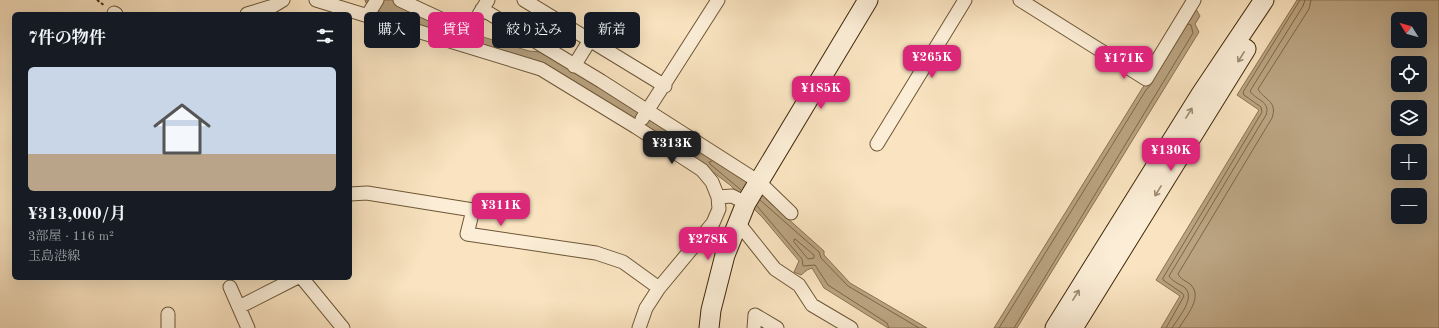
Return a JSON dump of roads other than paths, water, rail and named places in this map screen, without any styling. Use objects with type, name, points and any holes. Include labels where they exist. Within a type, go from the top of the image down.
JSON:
[{"type":"street","points":[[254,12],[273,6],[283,0]]},
{"type":"street","points":[[316,0],[364,15]]},
{"type":"street","points":[[370,12],[377,0]]},
{"type":"street","points":[[400,0],[428,13]]},
{"type":"street","points":[[524,0],[584,36]]},
{"type":"street","points":[[636,127],[665,86],[718,0]]},
{"type":"street","points":[[709,328],[711,310],[726,255],[746,203],[868,0]]},
{"type":"street","points":[[877,144],[965,0]]},
{"type":"street","points":[[1020,0],[1146,79],[1194,0]]},
{"type":"street","points":[[1055,328],[1201,94],[1264,0]]},
{"type":"street","points":[[1073,328],[1276,0]]},
{"type":"street","points":[[485,5],[574,66],[759,182],[791,213]]},
{"type":"street","points":[[473,48],[541,69],[636,127],[702,170],[712,182],[718,197],[719,209],[713,223],[659,288],[646,308],[639,328]]},
{"type":"street","points":[[574,66],[585,48]]},
{"type":"street","points":[[603,48],[665,86]]},
{"type":"street","points":[[352,194],[368,193],[473,210],[467,234],[596,253],[623,262],[659,288]]},
{"type":"street","points":[[718,197],[732,196],[746,203]]},
{"type":"street","points":[[739,224],[775,269],[799,285],[812,305],[851,328]]},
{"type":"street","points":[[239,307],[292,280]]},
{"type":"street","points":[[304,280],[343,328]]},
{"type":"street","points":[[230,287],[248,328]]},
{"type":"street","points":[[168,314],[168,328]]},
{"type":"street","points":[[754,328],[755,315],[777,328]]},
{"type":"water","points":[[365,0],[393,0],[419,12],[381,12],[377,8],[366,3]]},
{"type":"water","points":[[1297,0],[1439,0],[1439,328],[1161,328],[1180,296],[1156,280],[1259,110],[1237,95]]},
{"type":"water","points":[[1196,9],[1200,16],[1195,24],[1199,32],[1017,328],[994,328],[1143,87],[1148,82]]},
{"type":"water","points":[[420,12],[428,16],[428,32],[420,29]]},
{"type":"water","points":[[484,37],[492,40],[492,48],[519,48],[541,52],[571,68],[738,174],[824,251],[824,255],[850,283],[927,328],[888,328],[824,288],[812,268],[801,275],[794,272],[799,261],[763,218],[730,185],[693,157],[565,78],[476,48],[484,48]]}]
